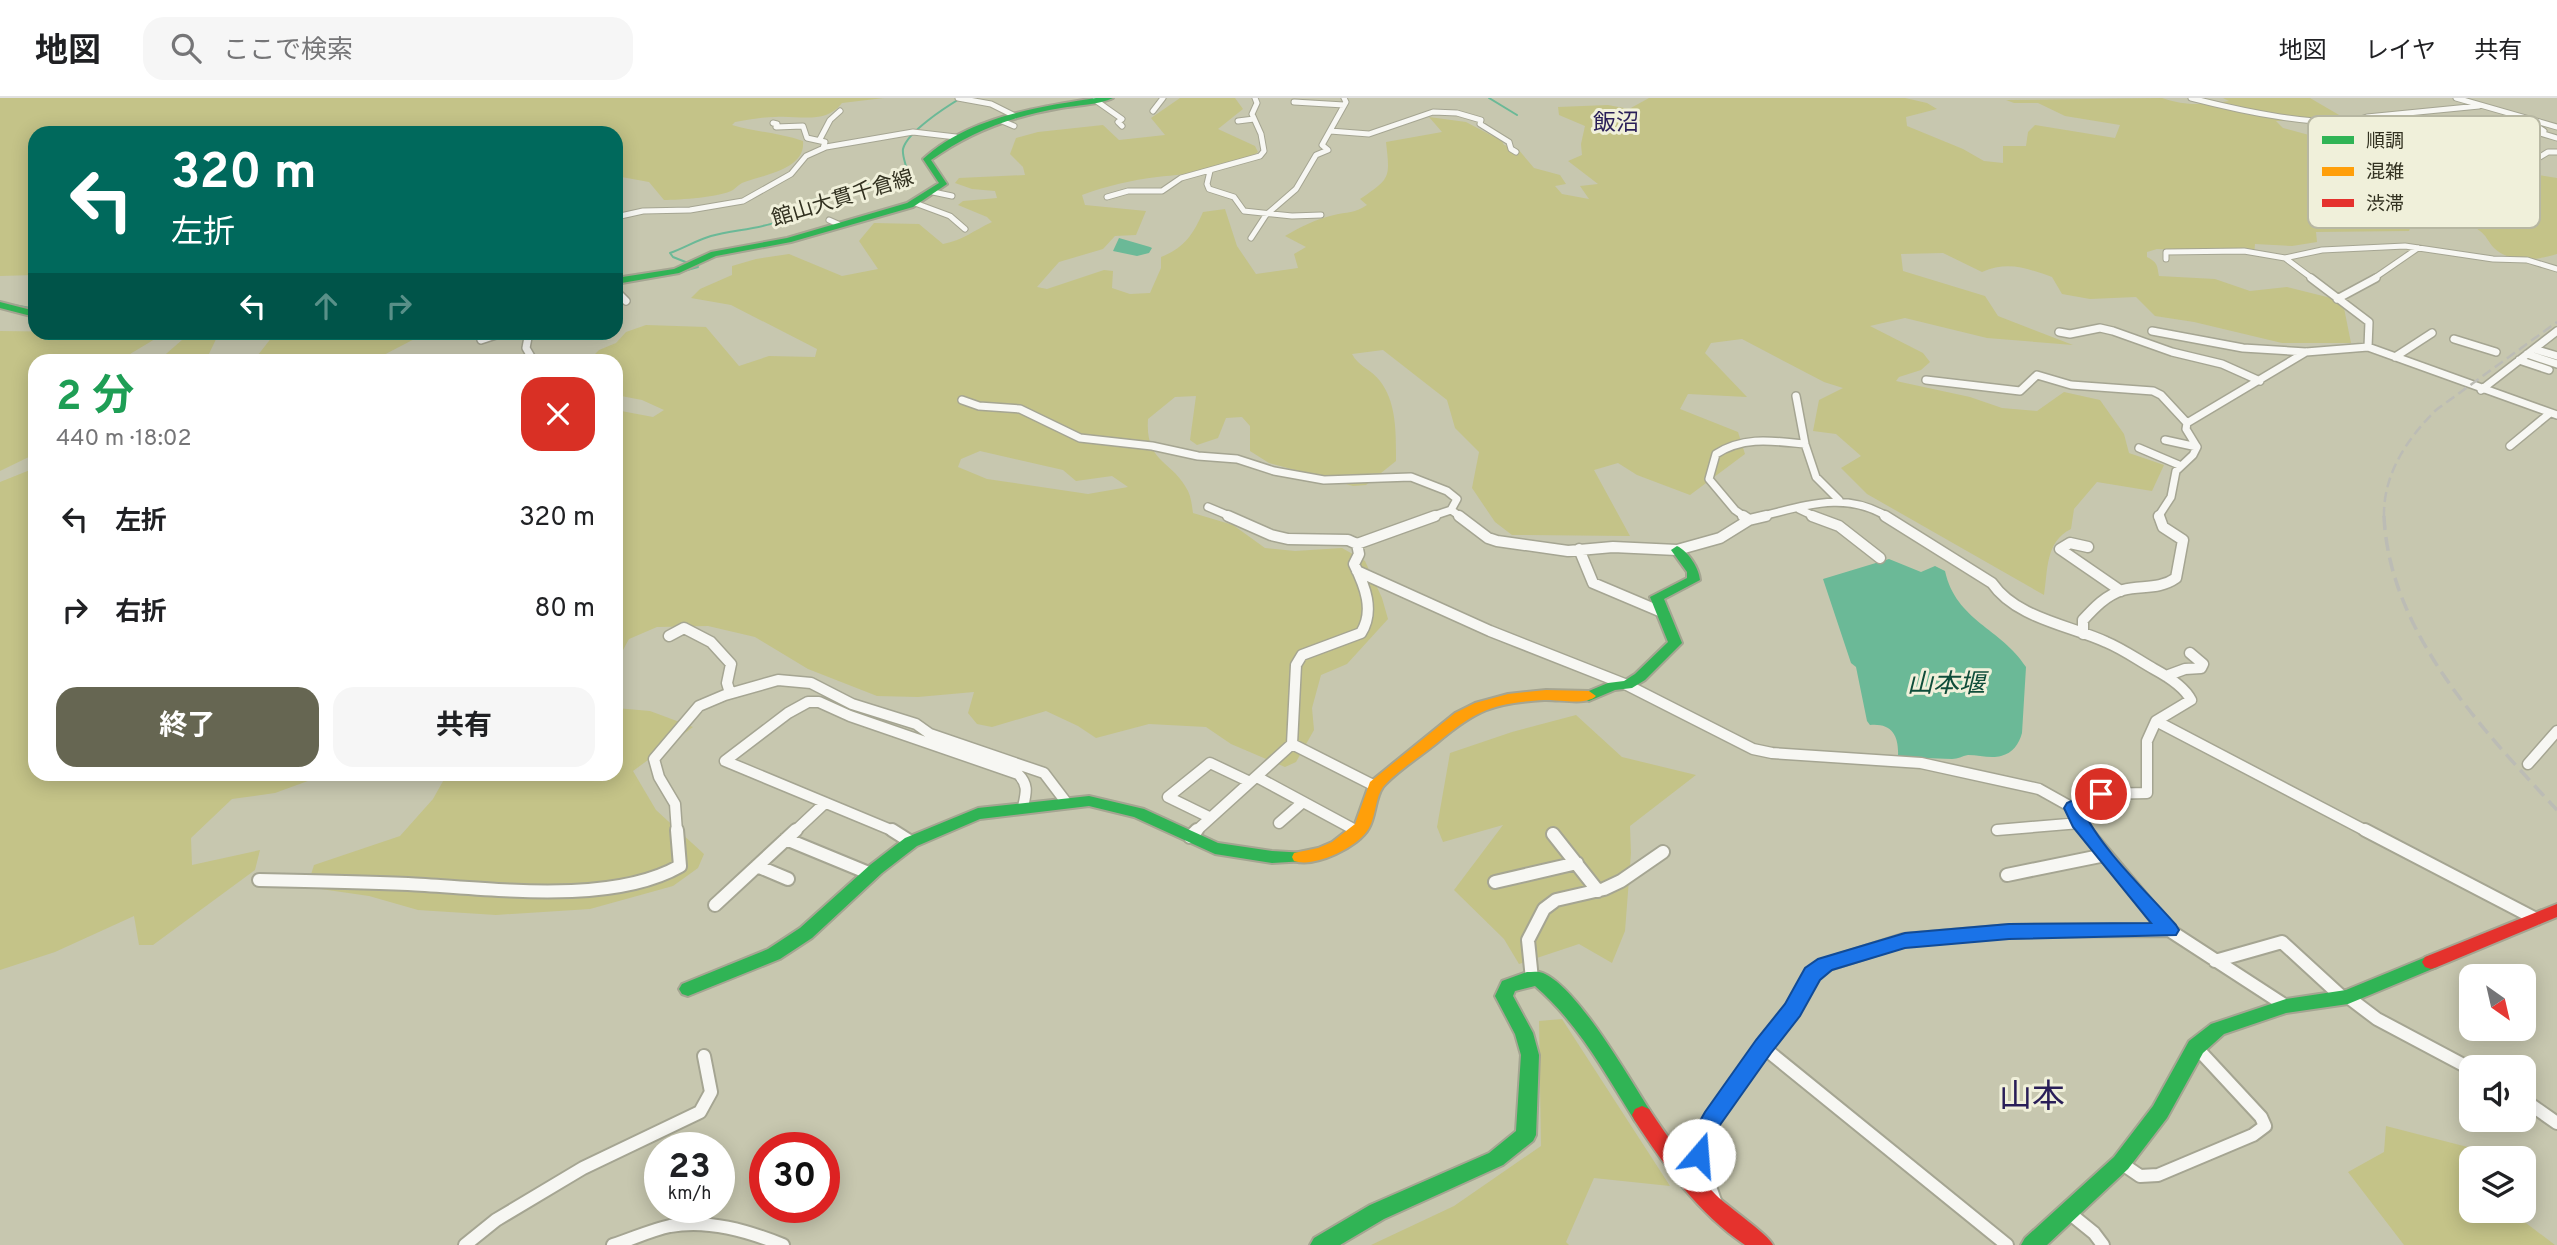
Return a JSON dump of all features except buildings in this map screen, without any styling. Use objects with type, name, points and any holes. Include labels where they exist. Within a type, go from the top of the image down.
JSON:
[{"type":"street","points":[[958,98],[991,104],[1010,121]]},
{"type":"street","name":"館山大貫千倉線","points":[[623,279],[691,264],[714,254],[788,240],[833,222],[920,208],[943,181],[927,159],[957,137],[1043,108],[1110,98]]},
{"type":"street","points":[[1153,111],[1163,98]]},
{"type":"street","points":[[1107,197],[1128,191],[1162,191],[1178,179],[1261,156],[1264,151],[1252,114],[1257,103],[1255,98]]},
{"type":"street","points":[[1294,102],[1353,98]]},
{"type":"street","points":[[2191,98],[2293,120],[2308,120]]},
{"type":"street","points":[[2456,98],[2513,116]]},
{"type":"street","points":[[1095,100],[1122,119],[1118,122],[1122,126]]},
{"type":"street","points":[[1251,238],[1266,215],[1296,189],[1316,155],[1328,150],[1322,145],[1344,100]]},
{"type":"street","points":[[2377,116],[2479,106]]},
{"type":"street","points":[[820,139],[830,120],[840,111]]},
{"type":"street","points":[[1330,131],[1369,134],[1427,114],[1452,112],[1481,120],[1480,124],[1509,142],[1510,148],[1516,152]]},
{"type":"street","points":[[1238,121],[1255,121]]},
{"type":"street","points":[[1245,125],[1255,121]]},
{"type":"street","points":[[773,123],[777,124],[776,127],[803,126],[807,138],[825,142],[823,148]]},
{"type":"street","points":[[2541,124],[2557,127]]},
{"type":"street","points":[[623,215],[643,211],[690,210],[743,201],[791,174],[806,156],[823,148],[913,132],[957,137]]},
{"type":"street","points":[[2540,133],[2557,138]]},
{"type":"street","points":[[2540,157],[2557,152]]},
{"type":"street","points":[[2540,157],[2548,159]]},
{"type":"street","points":[[1210,171],[1207,184],[1209,189],[1234,197],[1244,211],[1266,215],[1321,215]]},
{"type":"street","points":[[933,192],[952,196]]},
{"type":"street","points":[[920,208],[937,211],[958,222],[965,229]]},
{"type":"street","points":[[920,208],[937,211]]},
{"type":"street","points":[[2166,259],[2166,252],[2238,251],[2286,258],[2322,250],[2395,246],[2493,259],[2527,260],[2557,269]]},
{"type":"street","points":[[2337,299],[2390,270],[2418,248]]},
{"type":"street","points":[[2286,258],[2369,322],[2368,347]]},
{"type":"street","points":[[623,298],[626,301]]},
{"type":"street","points":[[0,305],[28,312]]},
{"type":"street","points":[[2059,332],[2070,334],[2100,328],[2113,331],[2172,352],[2213,361],[2260,381]]},
{"type":"street","points":[[2152,331],[2243,348],[2306,352],[2368,347],[2553,414]]},
{"type":"street","points":[[2481,390],[2556,332]]},
{"type":"street","points":[[2395,357],[2432,333]]},
{"type":"street","points":[[2203,340],[2215,338]]},
{"type":"street","points":[[2454,339],[2496,352]]},
{"type":"street","points":[[2534,349],[2557,356]]},
{"type":"street","points":[[2187,423],[2306,352]]},
{"type":"street","points":[[2527,354],[2557,364]]},
{"type":"street","points":[[2519,360],[2549,370]]},
{"type":"street","points":[[1926,380],[2020,391],[2037,375],[2071,385],[2153,391],[2161,395],[2187,423]]},
{"type":"street","points":[[1971,385],[2015,398]]},
{"type":"street","points":[[1796,396],[1805,444],[1816,477],[1839,500]]},
{"type":"street","points":[[962,400],[979,406],[1020,409],[1080,438],[1152,446],[1198,456],[1237,459],[1282,473],[1324,480],[1411,477],[1455,495],[1456,506],[1357,544],[1348,540],[1287,539],[1271,535],[1208,507]]},
{"type":"street","points":[[2510,446],[2553,414]]},
{"type":"street","points":[[2187,423],[2186,429],[2197,447]]},
{"type":"street","points":[[1749,520],[1735,510],[1709,479],[1716,454],[1735,443],[1758,440],[1805,444]]},
{"type":"street","points":[[2165,440],[2197,447]]},
{"type":"street","points":[[2083,634],[2083,620],[2102,600],[2121,591],[2156,587],[2176,578],[2183,540],[2163,527],[2158,518],[2171,498],[2179,466],[2193,455],[2197,447]]},
{"type":"street","points":[[2139,448],[2179,466]]},
{"type":"street","points":[[1451,510],[1488,538],[1569,551],[1677,550],[1720,538],[1749,520],[1839,500],[1879,510],[1910,533],[1943,550],[1992,583],[2002,598],[2106,642],[2166,676],[2188,694],[2191,700],[2157,721],[2147,741],[2147,793],[2101,794],[2073,808]]},
{"type":"street","points":[[1799,509],[1839,526],[1880,558]]},
{"type":"street","points":[[2088,547],[2070,543],[2060,549],[2121,591]]},
{"type":"street","points":[[1190,837],[1292,744],[1296,665],[1302,655],[1360,633],[1368,625],[1371,614],[1354,564],[1359,554],[1357,544]]},
{"type":"street","points":[[1579,549],[1593,583],[1664,613]]},
{"type":"street","points":[[688,989],[774,954],[795,940],[911,842],[978,814],[1089,801],[1138,813],[1215,848],[1297,858],[1338,846],[1362,827],[1375,786],[1460,716],[1479,706],[1525,697],[1591,696],[1640,677],[1675,643],[1657,597],[1694,580],[1693,572],[1677,550]]},
{"type":"street","points":[[1357,571],[1501,636],[1627,684],[1753,749],[1962,770],[2039,789],[2073,808],[2080,823],[2105,855],[2169,930],[2286,1006]]},
{"type":"street","points":[[668,636],[684,628],[708,637],[715,643],[731,664],[727,683],[730,693]]},
{"type":"street","points":[[2166,676],[2185,669],[2201,668],[2203,664],[2190,653]]},
{"type":"street","points":[[259,880],[558,890],[620,886],[671,874],[680,866],[675,804],[659,777],[654,759],[699,706],[730,693],[778,680],[811,682],[852,704],[916,724],[930,734],[1044,773],[1066,802]]},
{"type":"street","points":[[911,842],[895,831],[725,761],[788,713],[808,702],[819,702],[861,720],[1018,774],[1025,781],[1027,790],[1023,807]]},
{"type":"street","points":[[2157,721],[2536,919]]},
{"type":"street","points":[[2528,764],[2557,731]]},
{"type":"street","points":[[1292,744],[1375,786]]},
{"type":"street","points":[[1209,817],[1168,797],[1210,763],[1303,802],[1357,831]]},
{"type":"street","points":[[1279,823],[1303,802]]},
{"type":"street","points":[[715,905],[825,803]]},
{"type":"street","points":[[1997,830],[2080,823]]},
{"type":"street","points":[[1553,834],[1598,891]]},
{"type":"street","points":[[786,839],[870,874]]},
{"type":"street","points":[[1532,979],[1528,940],[1544,909],[1556,900],[1598,891],[1621,881],[1662,852]]},
{"type":"street","points":[[2007,875],[2105,855]]},
{"type":"street","points":[[1495,882],[1577,863]]},
{"type":"street","points":[[757,866],[789,879]]},
{"type":"street","points":[[2032,1245],[2121,1163],[2160,1112],[2196,1047],[2218,1029],[2286,1006],[2345,997],[2557,910]]},
{"type":"street","points":[[1721,1216],[1699,1155],[1700,1140],[1763,1047],[1793,1010],[1812,974],[1825,965],[1905,940],[2009,931],[2169,930]]},
{"type":"street","points":[[2216,961],[2282,942],[2345,997],[2377,1019],[2459,1063]]},
{"type":"street","points":[[1321,1245],[1377,1212],[1494,1161],[1518,1145],[1526,1135],[1530,1055],[1524,1033],[1504,996],[1508,986],[1524,979],[1540,979],[1556,992],[1689,1183],[1721,1216],[1762,1245]]},
{"type":"street","points":[[1763,1047],[2007,1245]]},
{"type":"street","points":[[2121,1163],[2140,1176],[2158,1175],[2253,1135],[2265,1126],[2261,1117],[2196,1047]]},
{"type":"street","points":[[465,1245],[496,1220],[583,1168],[699,1112],[711,1092],[704,1056]]},
{"type":"street","points":[[2536,1108],[2557,1123]]},
{"type":"street","points":[[2068,1212],[2094,1233],[2103,1245]]},
{"type":"street","points":[[613,1245],[672,1226],[736,1230],[759,1234],[783,1245]]},
{"type":"shaded area","points":[[0,98],[884,98],[842,103],[835,110],[820,117],[770,117],[735,122],[732,125],[803,141],[798,159],[781,170],[742,183],[719,195],[671,200],[664,200],[649,182],[623,177],[623,126],[28,126],[28,275],[0,276]]},
{"type":"shaded area","points":[[1180,98],[1235,98],[1243,109],[1218,129],[1255,146],[1258,152],[1223,169],[1138,180],[1082,195],[1085,205],[1146,211],[1136,235],[1115,236],[1103,249],[1059,262],[1037,287],[1047,289],[1104,270],[1113,271],[1112,288],[1130,294],[1150,293],[1161,268],[1161,257],[1187,240],[1203,212],[1225,209],[1237,246],[1256,274],[1298,268],[1294,254],[1306,247],[1285,236],[1315,221],[1355,211],[1367,205],[1360,199],[1383,181],[1388,170],[1386,142],[1442,132],[1429,117],[1466,122],[1502,141],[1504,145],[1518,149],[1534,168],[1560,175],[1566,184],[1555,186],[1562,194],[1589,199],[1580,186],[1598,184],[1568,161],[1582,155],[1581,144],[1585,126],[1559,115],[1558,107],[1608,105],[1629,109],[1649,98],[1905,98],[1927,103],[1937,109],[1906,117],[1907,126],[1963,149],[1984,161],[2003,163],[2003,146],[2026,146],[2028,132],[2035,125],[2115,138],[2120,125],[2065,116],[2038,103],[2014,103],[2006,100],[2162,98],[2195,104],[2229,101],[2223,98],[2310,98],[2341,116],[2308,116],[2308,120],[2276,121],[2283,128],[2308,135],[2308,228],[2410,228],[2409,231],[2316,232],[2317,242],[2292,246],[2255,244],[2254,254],[2157,249],[2147,252],[2147,257],[2156,265],[2159,276],[2215,279],[2250,291],[2287,287],[2347,302],[2344,308],[2351,343],[2282,343],[2194,322],[2155,316],[2136,297],[2090,299],[2062,294],[2052,277],[2025,269],[2009,266],[1982,272],[1943,253],[1901,254],[1903,271],[1985,296],[1998,316],[2073,345],[1987,338],[1905,318],[1870,326],[1923,353],[1930,362],[1921,370],[1899,377],[1896,381],[1970,397],[2002,408],[2037,411],[2064,392],[2100,400],[2124,434],[2129,453],[2164,465],[2152,491],[2097,482],[2074,509],[2071,529],[2056,541],[2052,549],[2044,595],[1867,494],[1841,468],[1861,456],[1836,434],[1813,431],[1819,400],[1843,388],[1824,382],[1742,339],[1711,343],[1705,353],[1747,397],[1688,394],[1680,409],[1738,432],[1745,454],[1690,495],[1637,475],[1618,463],[1594,470],[1630,536],[1512,535],[1495,522],[1472,488],[1479,452],[1455,428],[1447,400],[1383,350],[1352,354],[1380,381],[1393,409],[1396,461],[1366,485],[1353,486],[1269,463],[1250,451],[1250,426],[1242,417],[1226,418],[1218,438],[1197,445],[1190,440],[1196,396],[1175,397],[1148,419],[1151,445],[1161,460],[1182,481],[1191,499],[1193,513],[1233,525],[1265,548],[1295,551],[1342,548],[1365,561],[1382,598],[1388,619],[1347,664],[1321,675],[1312,708],[1314,730],[1296,762],[1285,767],[1231,744],[1206,727],[1149,724],[1096,738],[1046,711],[992,727],[977,724],[968,713],[974,692],[918,697],[877,696],[808,669],[755,637],[708,626],[657,627],[629,639],[623,650],[623,411],[653,417],[664,410],[642,400],[623,396],[623,354],[595,354],[599,350],[623,340],[626,332],[646,325],[706,327],[739,366],[769,356],[815,357],[817,349],[731,305],[691,298],[700,289],[732,275],[732,266],[756,259],[789,254],[842,276],[878,269],[859,241],[874,223],[919,224],[943,244],[956,240],[992,222],[987,217],[958,205],[963,201],[997,198],[995,191],[972,189],[955,183],[959,178],[1025,175],[1023,167],[1010,154],[1016,138],[1038,132],[1103,125],[1119,140],[1165,135],[1151,118]],"holes":[[[980,451],[1063,470],[1076,481],[1112,476],[1128,487],[1088,494],[987,479],[958,467],[961,459]]]},
{"type":"shaded area","points":[[2540,175],[2557,178],[2557,254],[2533,259],[2508,257],[2494,248],[2475,228],[2540,228]]},
{"type":"shaded area","points":[[0,331],[28,331],[28,340],[153,340],[130,354],[28,354],[28,457],[0,471]]},
{"type":"shaded area","points":[[182,340],[216,340],[209,354],[166,354]]},
{"type":"shaded area","points":[[270,340],[413,340],[386,354],[259,354]]},
{"type":"shaded area","points":[[28,471],[28,781],[308,781],[275,793],[232,799],[191,838],[192,865],[260,850],[255,870],[153,945],[139,945],[134,916],[55,952],[0,970],[0,482]]},
{"type":"shaded area","points":[[623,709],[650,711],[693,727],[633,771],[656,810],[704,854],[698,868],[673,886],[590,909],[496,915],[418,910],[369,896],[307,887],[314,865],[400,836],[433,799],[443,781],[623,781]]},
{"type":"shaded area","points":[[1576,715],[1622,757],[1696,775],[1630,826],[1631,853],[1625,931],[1612,963],[1579,944],[1519,964],[1504,939],[1454,890],[1503,825],[1443,842],[1437,827],[1450,753],[1512,732]]},
{"type":"shaded area","points":[[1562,1019],[1670,1186],[1594,1178],[1566,1242],[1569,1245],[1371,1245],[1454,1206],[1541,1146],[1539,1021]]},
{"type":"shaded area","points":[[2386,1126],[2464,1146],[2459,1146],[2459,1223],[2526,1223],[2555,1245],[2404,1245],[2348,1172],[2384,1152]]},
{"type":"water","points":[[1119,238],[1152,248],[1149,253],[1137,256],[1113,251]]},
{"type":"water","name":"山本堰","points":[[1889,559],[1921,572],[1935,566],[1945,571],[1959,602],[2016,654],[2026,667],[2022,733],[2009,753],[1997,757],[1968,755],[1956,759],[1898,756],[1893,732],[1884,726],[1870,725],[1867,721],[1856,667],[1851,663],[1823,579]]},
{"type":"waterway","points":[[673,274],[698,267],[673,257],[670,253],[711,236],[779,222],[803,210],[813,200],[902,175],[907,171],[903,152],[906,142],[928,120],[961,98]]},
{"type":"waterway","points":[[1489,98],[1517,115]]},
{"type":"waterway","points":[[0,303],[28,308]]},
{"type":"railway","points":[[2384,516],[2392,472],[2425,421],[2436,410],[2557,322]]},
{"type":"railway","points":[[2384,516],[2390,559],[2403,599],[2421,639],[2471,712],[2557,810]]},
{"type":"traffic: fast","points":[[623,280],[676,271],[714,254],[788,240],[910,205],[943,184],[927,159],[947,144],[991,123],[1014,116],[1110,98]]},
{"type":"traffic: fast","points":[[0,305],[28,312]]},
{"type":"traffic: fast","points":[[1589,696],[1613,686],[1627,685],[1640,677],[1675,643],[1657,597],[1694,580],[1693,572],[1677,550]]},
{"type":"traffic: fast","points":[[688,989],[774,954],[806,933],[876,869],[911,842],[978,814],[1089,801],[1138,813],[1215,848],[1272,857],[1300,857]]},
{"type":"traffic: fast","points":[[2032,1245],[2121,1163],[2160,1112],[2196,1047],[2218,1029],[2286,1006],[2348,997],[2431,962]]},
{"type":"traffic: fast","points":[[1321,1245],[1377,1212],[1496,1159],[1526,1135],[1530,1055],[1524,1033],[1504,996],[1508,986],[1527,979],[1539,979],[1555,992],[1596,1042],[1642,1115]]},
{"type":"traffic: slow","points":[[1300,857],[1321,854],[1338,846],[1362,827],[1375,786],[1460,716],[1480,706],[1508,699],[1546,695],[1589,696]]},
{"type":"traffic: jam","points":[[2431,962],[2557,910]]},
{"type":"traffic: jam","points":[[1642,1115],[1695,1187],[1726,1218],[1762,1245]]},
{"type":"district","name":"飯沼","points":[[1616,124]]},
{"type":"district","name":"山本","points":[[2032,1099]]},
{"type":"route","points":[[1699,1155],[1700,1140],[1713,1118],[1793,1010],[1812,974],[1825,965],[1905,940],[2009,931],[2169,930],[2080,823],[2073,808],[2101,794]]}]
